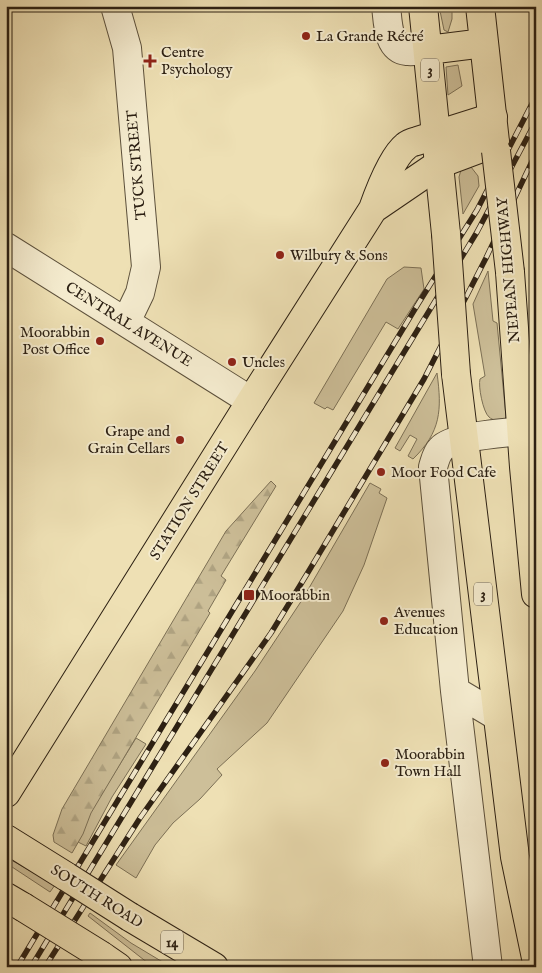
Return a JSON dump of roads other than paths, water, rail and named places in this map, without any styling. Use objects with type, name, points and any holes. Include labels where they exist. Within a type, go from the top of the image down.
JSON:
[{"type":"main road","name":"3","points":[[423,6],[437,134],[463,439],[514,857],[536,958]]},
{"type":"main road","name":"NEPEAN HIGHWAY","points":[[480,6],[528,431],[536,594]]},
{"type":"main road","points":[[428,50],[484,43]]},
{"type":"main road","name":"STATION STREET","points":[[6,793],[373,209],[386,176],[406,146],[437,134],[495,137]]},
{"type":"main road","name":"STATION STREET","points":[[373,209],[439,164],[495,137]]},
{"type":"main road","name":"SOUTH ROAD","points":[[6,839],[214,967]]},
{"type":"main road","points":[[15,902],[110,962]]},
{"type":"street","name":"TUCK STREET","points":[[115,6],[127,48],[146,267],[140,293],[126,322]]},
{"type":"street","points":[[386,6],[391,38],[397,47],[405,51],[428,50]]},
{"type":"street","name":"CENTRAL AVENUE","points":[[6,247],[251,401]]},
{"type":"street","points":[[488,967],[455,691],[434,467],[436,456],[448,443],[463,439],[528,431]]},
{"type":"street","points":[[455,691],[497,716]]},
{"type":"railway","points":[[17,967],[418,304],[477,210],[536,96]]},
{"type":"railway","points":[[31,967],[477,232],[536,121]]},
{"type":"railway","points":[[45,967],[140,818],[271,633],[307,574],[424,379],[486,258],[536,153]]},
{"type":"place","name":"La Grande Récré","points":[[306,36]]},
{"type":"place","name":"Centre Psychology","points":[[150,61]]},
{"type":"place","name":"Wilbury & Sons","points":[[280,255]]},
{"type":"place","name":"Moorabbin Post Office","points":[[100,341]]},
{"type":"place","name":"Uncles","points":[[232,362]]},
{"type":"place","name":"Grape and Grain Cellars","points":[[180,440]]},
{"type":"place","name":"Moor Food Cafe","points":[[381,472]]},
{"type":"place","name":"Moorabbin","points":[[249,595]]},
{"type":"place","name":"Avenues Education","points":[[384,621]]},
{"type":"place","name":"Moorabbin Town Hall","points":[[385,763]]}]
